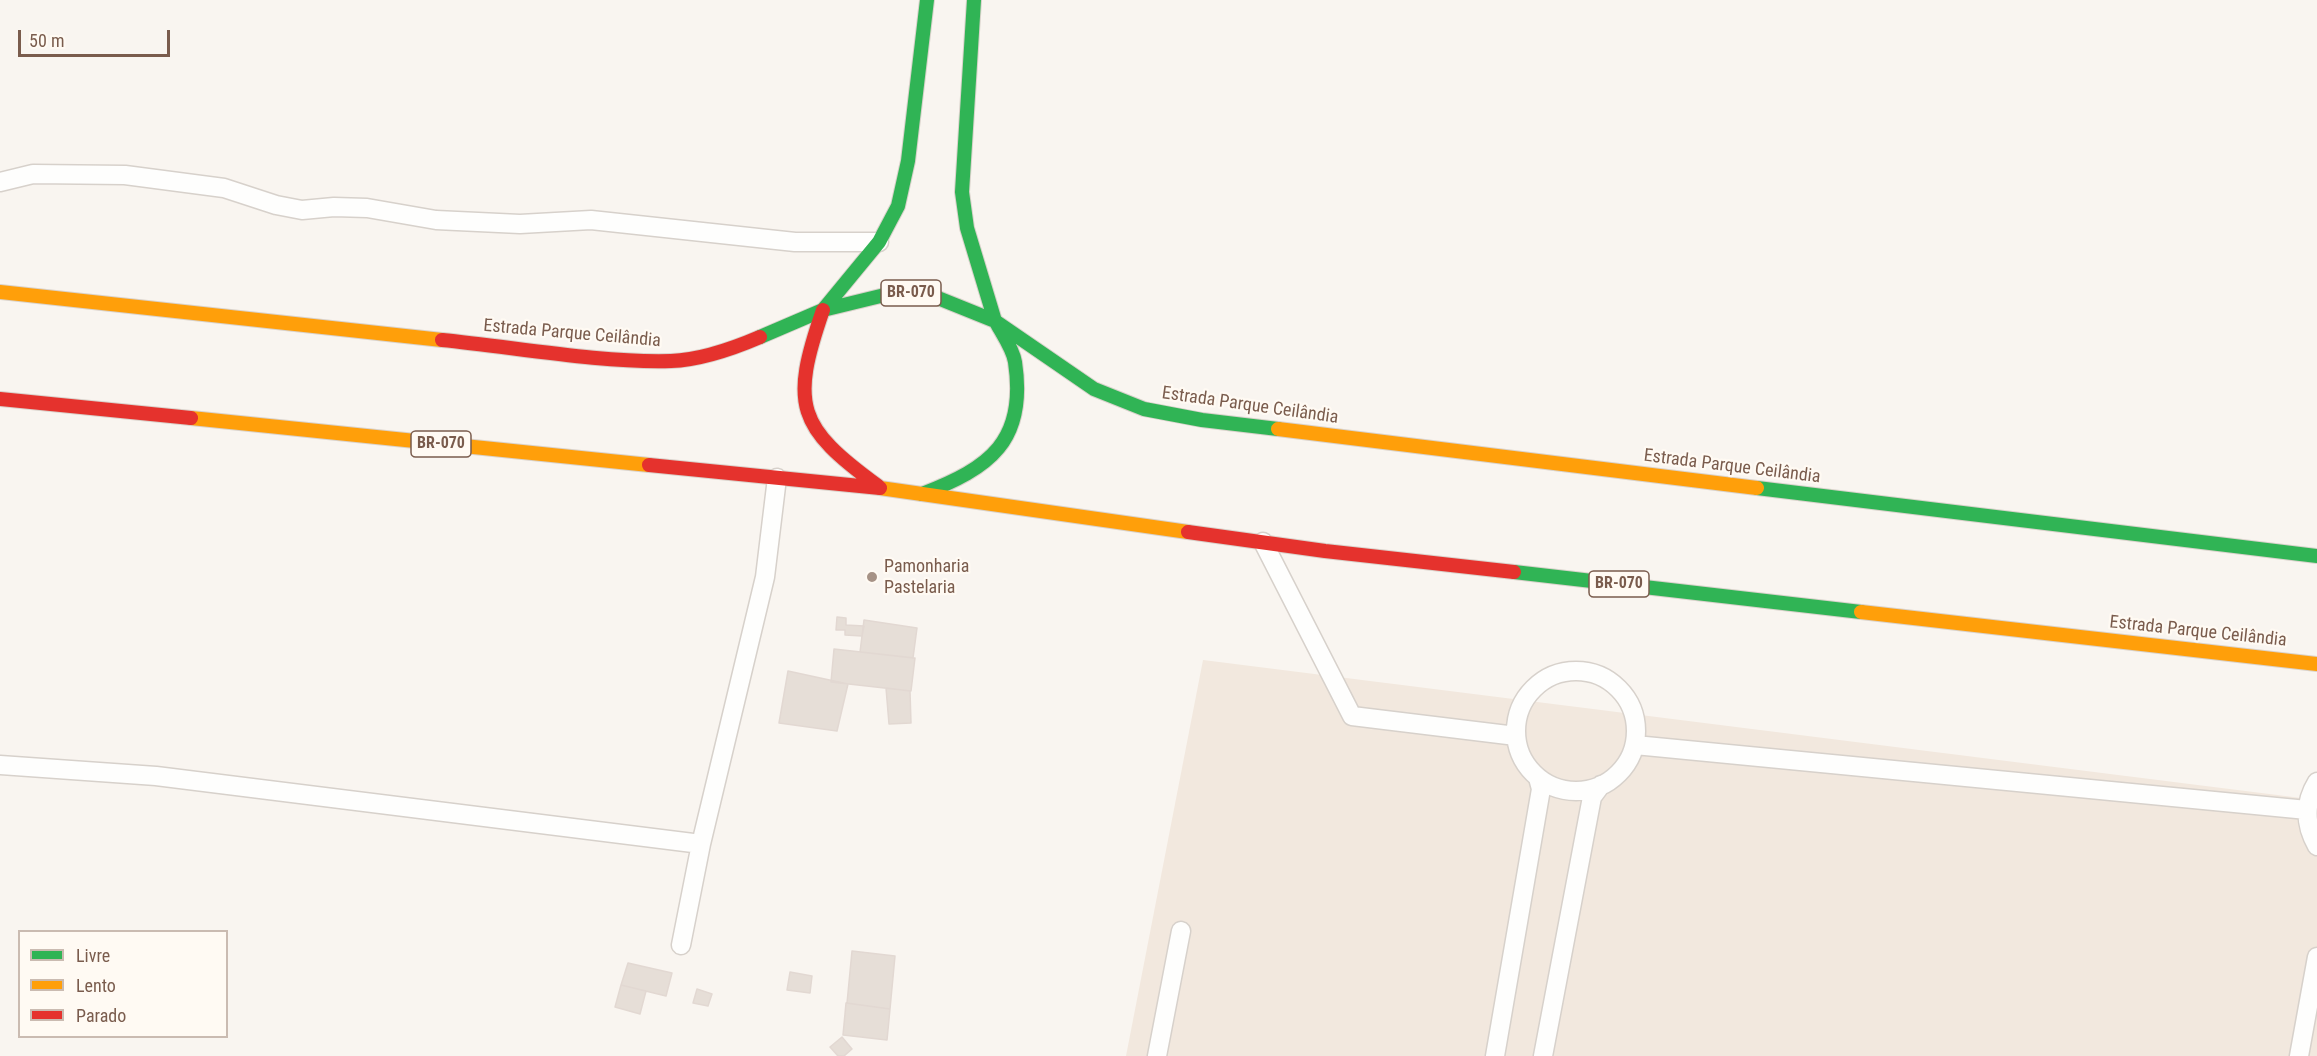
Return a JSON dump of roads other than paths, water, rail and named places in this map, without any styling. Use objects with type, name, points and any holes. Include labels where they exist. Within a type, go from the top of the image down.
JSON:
[{"type":"main road","points":[[881,488],[839,458],[815,434],[804,409],[801,381],[823,310],[879,242],[898,206],[908,161],[927,0]]},
{"type":"main road","points":[[922,494],[943,486],[987,462],[1006,440],[1016,417],[1015,360],[995,321],[967,228],[962,192],[975,0]]},
{"type":"main road","name":"Estrada Parque Ceilândia","points":[[0,292],[622,359],[673,361],[730,350],[823,310],[897,292],[918,293],[968,308],[995,321],[1094,389],[1144,409],[1202,420],[2317,556]]},
{"type":"main road","name":"Estrada Parque Ceilândia","points":[[0,399],[881,488],[1263,542],[2317,664]]},
{"type":"street","points":[[0,182],[33,174],[125,175],[224,188],[276,205],[302,210],[334,207],[367,208],[436,220],[520,224],[591,220],[795,242],[879,242]]},
{"type":"street","points":[[681,945],[701,844],[765,577],[777,478]]},
{"type":"street","points":[[1263,542],[1352,716],[1516,736]]},
{"type":"street","points":[[1566,671],[1586,672],[1605,678],[1620,690],[1631,706],[1636,726],[1635,745],[1627,764],[1613,778],[1601,785],[1575,791],[1555,787],[1538,778],[1524,763],[1516,736],[1516,724],[1521,705],[1532,689],[1547,677],[1566,671]]},
{"type":"street","points":[[1635,745],[2307,810]]},
{"type":"street","points":[[0,765],[156,776],[701,844]]},
{"type":"street","points":[[1495,1056],[1541,789],[1538,778]]},
{"type":"street","points":[[2317,782],[2310,793],[2307,810],[2309,829],[2317,846]]},
{"type":"street","points":[[1543,1056],[1592,797],[1601,785]]},
{"type":"street","points":[[1157,1056],[1181,931]]},
{"type":"street","points":[[2299,1056],[2317,957]]},
{"type":"place","name":"Pamonharia Pastelaria","points":[[872,577]]}]
